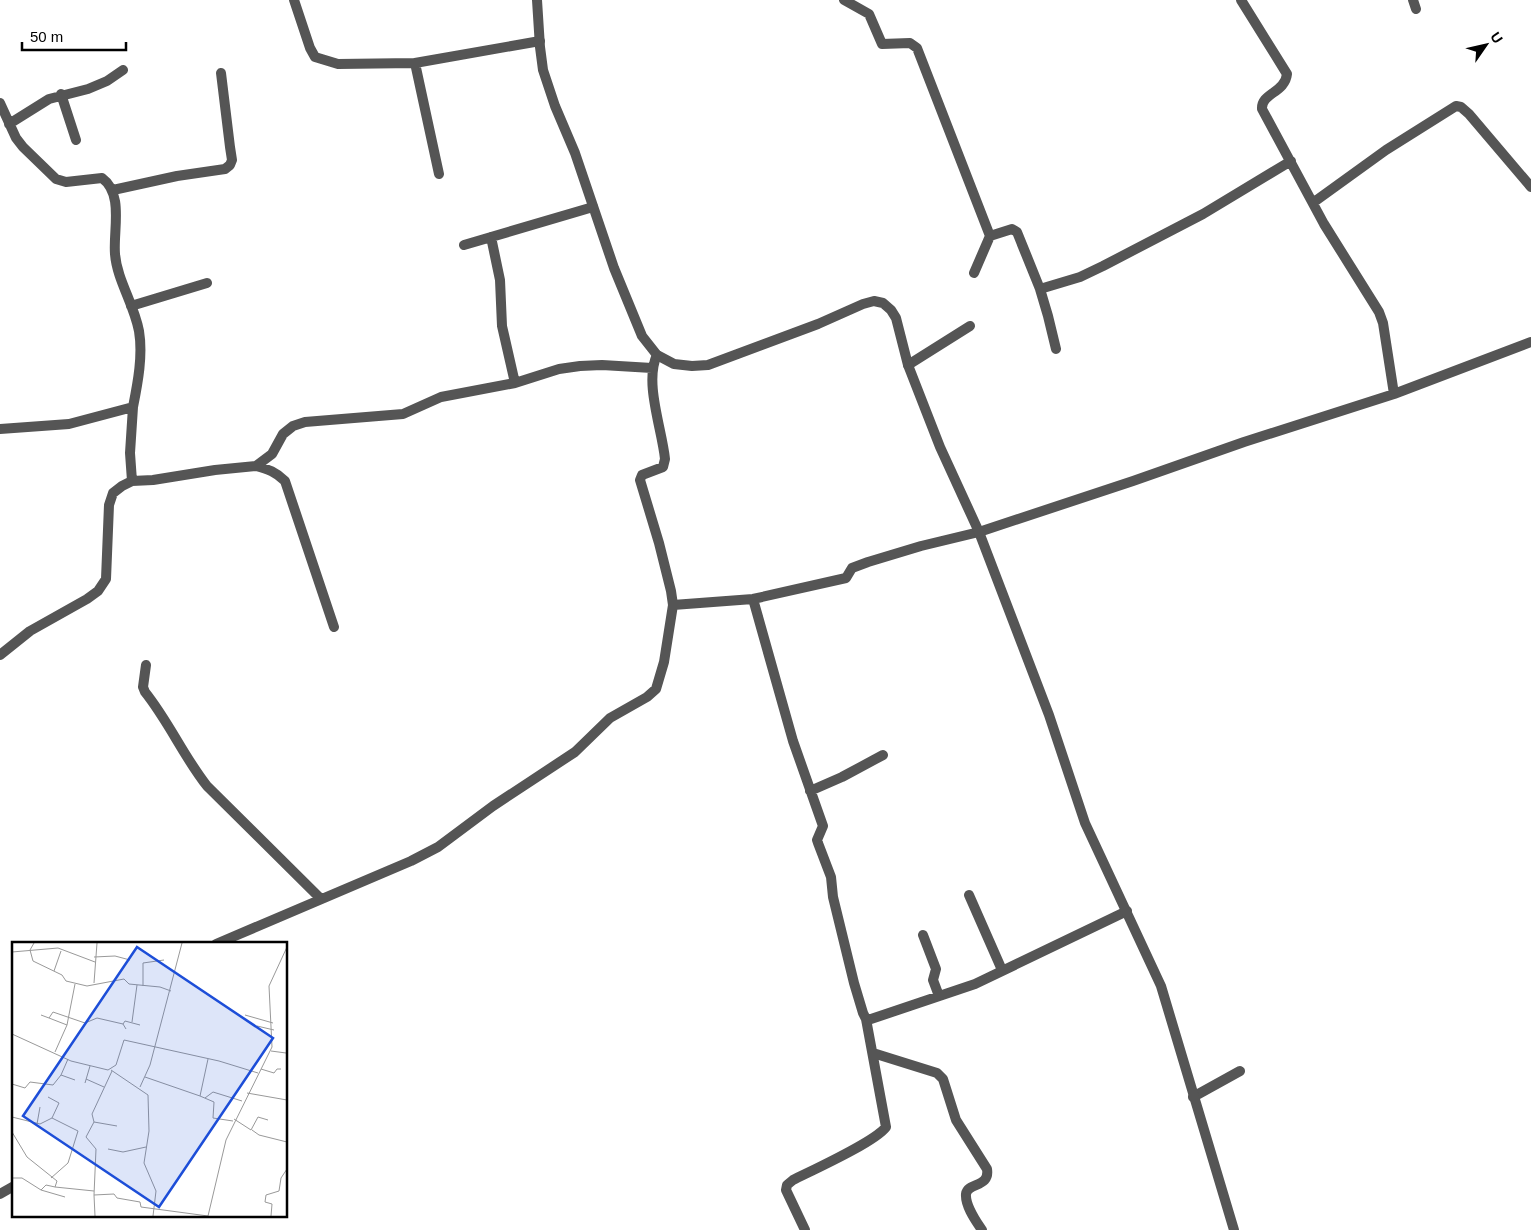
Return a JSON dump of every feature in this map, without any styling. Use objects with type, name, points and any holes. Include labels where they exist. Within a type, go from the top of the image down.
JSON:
[{"type":"street","points":[[294,0],[310,48],[315,57],[338,64],[415,63],[540,40]]},
{"type":"street","points":[[538,0],[544,70],[555,106],[575,153],[614,268],[642,336],[657,355],[674,364],[708,365],[874,301],[883,303],[896,318],[908,365],[940,447],[979,532],[1049,715],[1085,823],[1161,986],[1234,1230]]},
{"type":"street","points":[[844,0],[869,14],[882,44],[910,42],[917,48],[990,236],[974,274]]},
{"type":"street","points":[[1241,0],[1287,74],[1284,85],[1262,104],[1262,109],[1314,202],[1324,224],[1379,312],[1383,323],[1394,394]]},
{"type":"street","points":[[415,63],[439,174]]},
{"type":"street","points":[[9,124],[49,99],[61,94],[88,89],[107,81],[124,70]]},
{"type":"street","points":[[113,190],[177,176],[225,169],[230,166],[232,156],[221,73]]},
{"type":"street","points":[[61,94],[76,140]]},
{"type":"street","points":[[0,103],[9,124],[23,147],[56,179],[66,182],[102,178],[113,190],[116,205],[115,257],[118,272],[132,306],[139,330],[140,354],[133,407],[130,453],[132,481]]},
{"type":"street","points":[[1314,202],[1386,150],[1456,106],[1461,107],[1469,114],[1531,187]]},
{"type":"street","points":[[1040,288],[1080,277],[1098,269],[1204,214],[1291,161]]},
{"type":"street","points":[[464,245],[593,208]]},
{"type":"street","points":[[990,236],[1007,230],[1015,230],[1020,236],[1040,288],[1056,349]]},
{"type":"street","points":[[491,237],[500,280],[502,326],[515,383]]},
{"type":"street","points":[[132,306],[207,283]]},
{"type":"street","points":[[908,365],[970,326]]},
{"type":"street","points":[[673,605],[753,600],[846,578],[852,568],[868,562],[921,546],[979,532],[1134,482],[1244,442],[1394,394],[1531,342]]},
{"type":"street","points":[[221,942],[438,847],[493,806],[575,752],[610,718],[656,689],[660,681],[673,605],[659,543],[640,480],[642,475],[663,467],[665,459],[653,387],[652,368],[657,355]]},
{"type":"street","points":[[256,466],[272,454],[283,434],[293,426],[305,422],[403,414],[441,397],[515,383],[559,369],[602,365],[652,368]]},
{"type":"street","points":[[0,429],[69,424],[133,407]]},
{"type":"street","points":[[0,655],[30,631],[98,591],[106,579],[109,506],[113,493],[122,486],[132,481],[153,480],[256,466],[270,470],[285,481],[334,627]]},
{"type":"street","points":[[753,600],[793,741],[824,826],[817,840],[831,877],[833,897],[854,983],[866,1019],[886,1127],[883,1131],[856,1147],[793,1180],[788,1185],[786,1190],[804,1230]]},
{"type":"street","points":[[146,665],[143,687],[145,692],[170,726],[196,772],[207,786],[320,898]]},
{"type":"street","points":[[810,791],[842,777],[883,755]]},
{"type":"street","points":[[969,895],[1002,970]]},
{"type":"street","points":[[866,1019],[871,1019],[975,984],[1126,912]]},
{"type":"street","points":[[923,935],[936,969],[933,980],[939,996]]},
{"type":"street","points":[[873,1053],[937,1073],[943,1079],[956,1120],[987,1169],[985,1180],[968,1190],[966,1195],[972,1213],[982,1230]]},
{"type":"street","points":[[1193,1097],[1240,1071]]},
{"type":"street","points":[[0,1194],[12,1187]]}]
